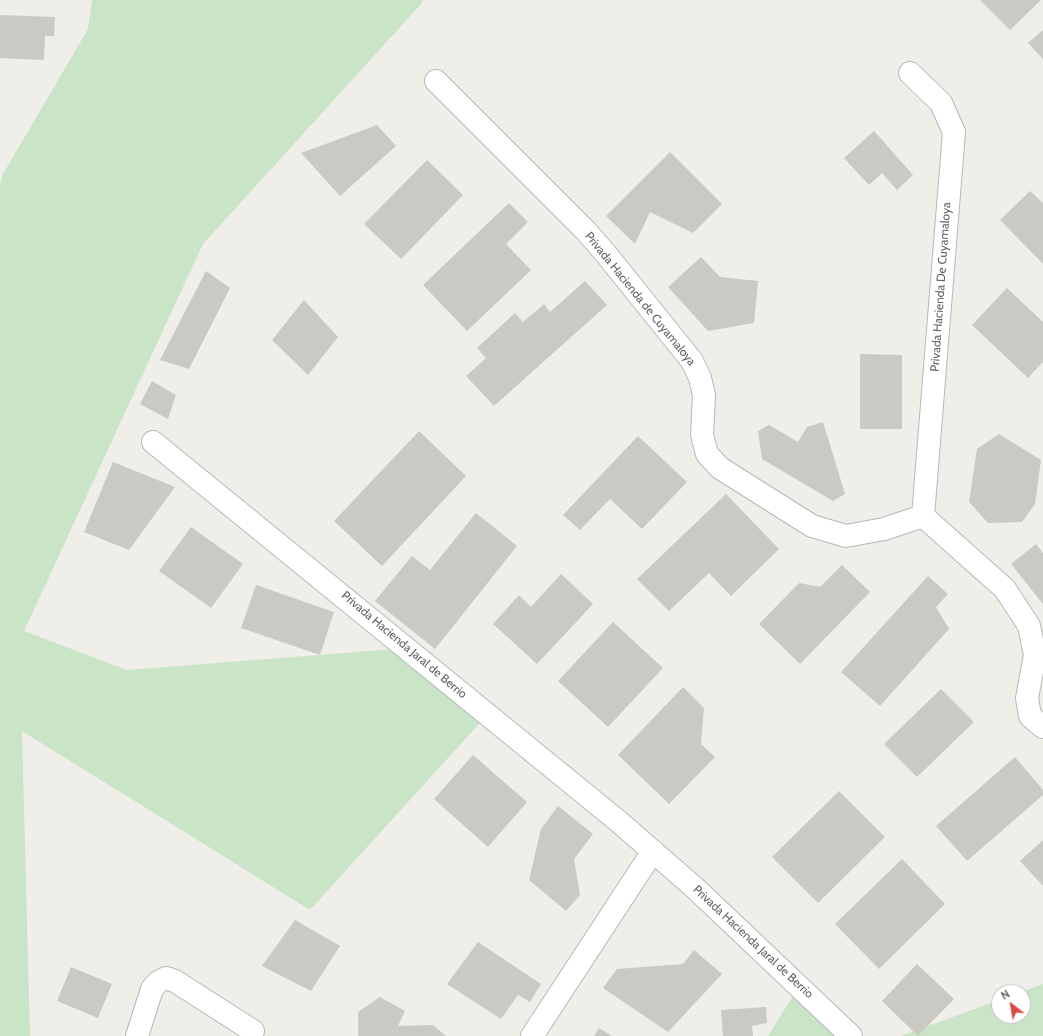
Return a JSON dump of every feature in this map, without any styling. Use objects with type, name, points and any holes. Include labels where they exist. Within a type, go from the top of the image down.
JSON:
[{"type":"street","name":"Privada Hacienda De Cuyamaloya","points":[[910,73],[941,103],[954,132],[923,516]]},
{"type":"street","name":"Privada Hacienda de Cuyamaloya","points":[[436,81],[586,231],[692,361],[700,378],[704,395],[702,435],[707,454],[720,468],[812,526],[846,536],[884,529],[923,516]]},
{"type":"street","name":"Privada Hacienda Jaral de Berrio","points":[[153,442],[409,648],[487,715],[653,851],[701,893],[852,1036]]},
{"type":"street","points":[[923,516],[1005,589],[1029,626],[1035,654],[1028,698],[1029,710],[1030,716],[1043,727]]},
{"type":"street","points":[[532,1036],[653,851]]},
{"type":"street","points":[[137,1036],[152,989],[158,982],[166,978],[175,981],[253,1031]]},
{"type":"green space","points":[[92,0],[423,0],[203,244],[24,631],[127,670],[409,648],[487,715],[310,910],[22,731],[30,1036],[0,1036],[0,184],[3,174],[88,29]]},
{"type":"green space","points":[[1043,984],[1043,1036],[901,1036],[991,1003],[991,1024],[1031,1024],[1031,988]]},
{"type":"green space","points":[[799,986],[851,1036],[768,1036]]},
{"type":"building","points":[[980,0],[1041,0],[1010,30]]},
{"type":"building","points":[[0,15],[55,17],[54,36],[45,36],[44,60],[0,58]]},
{"type":"building","points":[[1043,30],[1043,59],[1028,43]]},
{"type":"building","points":[[377,125],[396,146],[340,196],[301,153]]},
{"type":"building","points":[[874,131],[913,175],[897,190],[882,173],[869,185],[844,158]]},
{"type":"building","points":[[670,152],[722,204],[693,233],[650,212],[635,244],[606,216]]},
{"type":"building","points":[[427,160],[463,195],[401,259],[364,224]]},
{"type":"building","points":[[1030,191],[1043,203],[1043,264],[1000,220]]},
{"type":"building","points":[[509,203],[528,222],[506,244],[531,270],[467,331],[423,285]]},
{"type":"building","points":[[701,257],[720,277],[758,281],[754,323],[708,331],[668,287]]},
{"type":"building","points":[[206,271],[230,288],[189,369],[160,360]]},
{"type":"building","points":[[585,281],[607,305],[494,406],[466,376],[486,358],[477,348],[515,313],[523,322],[544,304],[550,312]]},
{"type":"building","points":[[1007,288],[1043,322],[1043,362],[1028,378],[972,325]]},
{"type":"building","points":[[304,300],[338,337],[308,375],[272,340]]},
{"type":"building","points":[[860,354],[902,355],[902,429],[860,429]]},
{"type":"building","points":[[152,381],[176,395],[168,419],[140,404]]},
{"type":"building","points":[[823,422],[845,494],[833,501],[762,459],[758,431],[769,425],[798,442],[807,427]]},
{"type":"building","points":[[419,431],[466,476],[382,566],[334,521]]},
{"type":"building","points":[[999,434],[1041,460],[1035,504],[1022,522],[988,523],[969,502],[977,449]]},
{"type":"building","points":[[638,436],[687,482],[642,529],[610,499],[580,530],[563,515]]},
{"type":"building","points":[[113,462],[175,487],[129,550],[84,532]]},
{"type":"building","points":[[726,494],[779,549],[731,596],[709,573],[669,611],[637,579]]},
{"type":"building","points":[[476,513],[517,546],[435,649],[375,601],[412,556],[430,570]]},
{"type":"building","points":[[191,527],[243,564],[211,608],[159,571]]},
{"type":"building","points":[[1036,544],[1043,553],[1043,604],[1011,564]]},
{"type":"building","points":[[842,565],[870,592],[800,664],[759,624],[799,583],[820,587]]},
{"type":"building","points":[[561,574],[593,604],[537,664],[493,624],[519,595],[531,607]]},
{"type":"building","points":[[928,576],[948,594],[936,607],[949,629],[880,706],[841,672]]},
{"type":"building","points":[[256,585],[334,612],[320,655],[241,628]]},
{"type":"building","points":[[613,622],[663,668],[608,727],[558,681]]},
{"type":"building","points":[[683,687],[704,708],[701,744],[715,757],[669,804],[618,755]]},
{"type":"building","points":[[941,689],[974,722],[917,777],[884,744]]},
{"type":"building","points":[[473,755],[527,802],[488,847],[434,799]]},
{"type":"building","points":[[1015,757],[1043,790],[1043,795],[967,861],[936,826]]},
{"type":"building","points":[[839,791],[885,837],[818,903],[772,857]]},
{"type":"building","points":[[558,806],[593,834],[574,859],[580,895],[566,911],[529,880],[541,829]]},
{"type":"building","points":[[1043,840],[1043,886],[1020,861]]},
{"type":"building","points":[[902,859],[945,904],[879,969],[835,924]]},
{"type":"building","points":[[295,920],[340,946],[311,991],[262,966]]},
{"type":"building","points":[[478,942],[541,984],[530,1002],[518,995],[501,1019],[447,984]]},
{"type":"building","points":[[694,950],[722,974],[668,1032],[603,988],[617,969],[683,964]]},
{"type":"building","points":[[917,964],[954,999],[918,1036],[882,1001]]},
{"type":"building","points":[[71,967],[112,984],[98,1018],[57,1001]]},
{"type":"building","points":[[380,997],[405,1011],[398,1026],[433,1025],[446,1036],[358,1036],[358,1012]]},
{"type":"building","points":[[766,1007],[767,1023],[752,1026],[753,1036],[723,1036],[721,1010]]},
{"type":"building","points":[[599,1028],[612,1036],[594,1036]]}]
